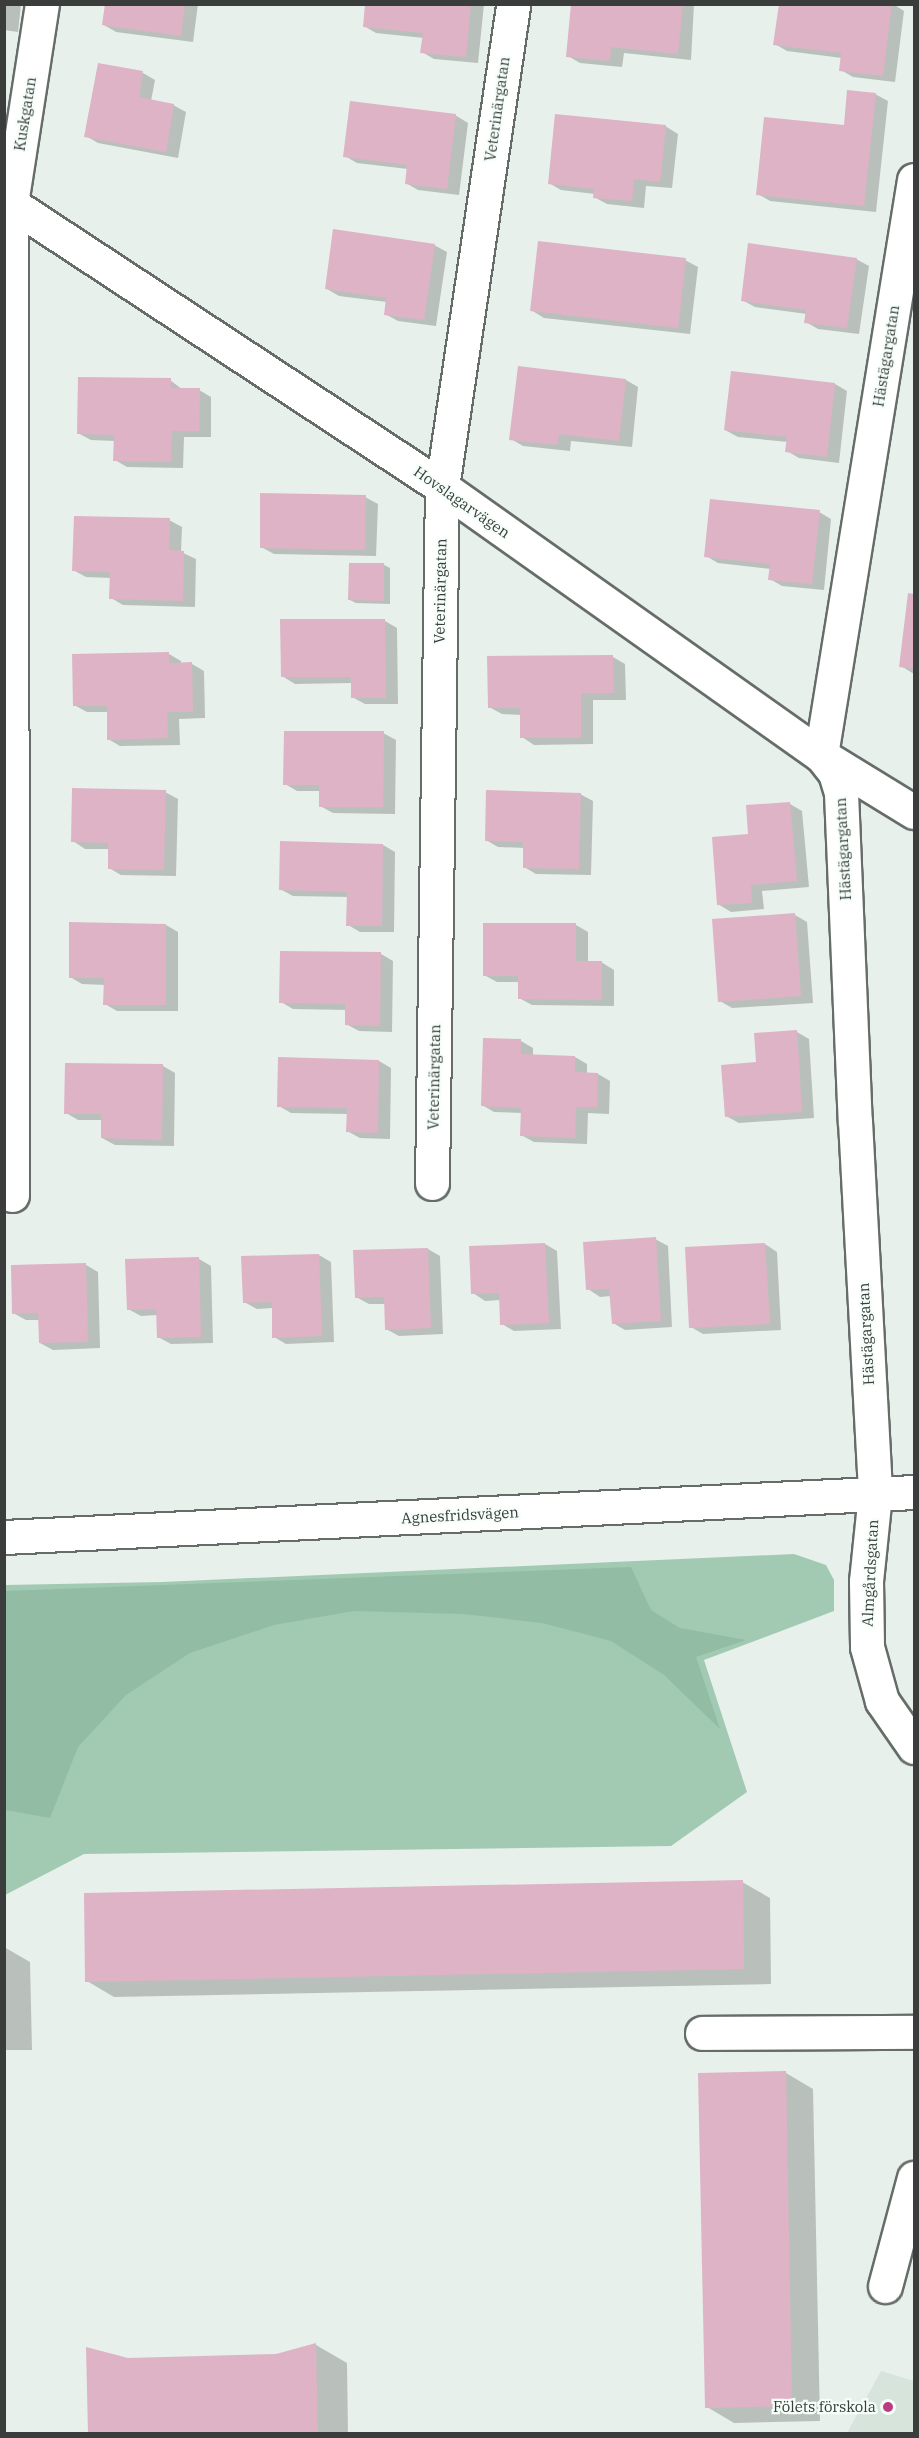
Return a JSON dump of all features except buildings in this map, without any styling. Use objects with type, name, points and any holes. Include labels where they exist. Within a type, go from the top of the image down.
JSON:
[{"type":"street","name":"Kuskgatan","points":[[12,1195],[8,201],[42,4]]},
{"type":"street","name":"Veterinärgatan","points":[[432,1183],[442,487],[513,4]]},
{"type":"street","name":"Hästägargatan","points":[[875,1494],[855,1121],[842,793],[835,773],[821,755],[915,180]]},
{"type":"street","name":"Hovslagarvägen","points":[[8,201],[442,487],[821,755],[915,812]]},
{"type":"street","name":"Agnesfridsvägen","points":[[4,1537],[915,1492]]},
{"type":"street","name":"Almgårdsgatan","points":[[875,1494],[866,1581],[867,1647],[882,1701],[915,1747]]},
{"type":"street","points":[[702,2033],[915,2032]]},
{"type":"street","points":[[885,2286],[915,2178]]},
{"type":"shaded area","name":"Fölets förskola","points":[[881,2371],[914,2381],[914,2433],[847,2433]]},
{"type":"green space","points":[[794,1554],[826,1565],[834,1580],[834,1611],[704,1660],[747,1792],[671,1846],[84,1854],[5,1895],[5,1585],[162,1582]]},
{"type":"green space","points":[[631,1567],[651,1610],[680,1628],[746,1640],[696,1657],[720,1729],[664,1675],[611,1641],[542,1623],[463,1614],[354,1611],[274,1625],[190,1653],[126,1695],[78,1747],[50,1818],[5,1810],[5,1591]]},
{"type":"place","name":"Fölets förskola","points":[[888,2407]]}]
